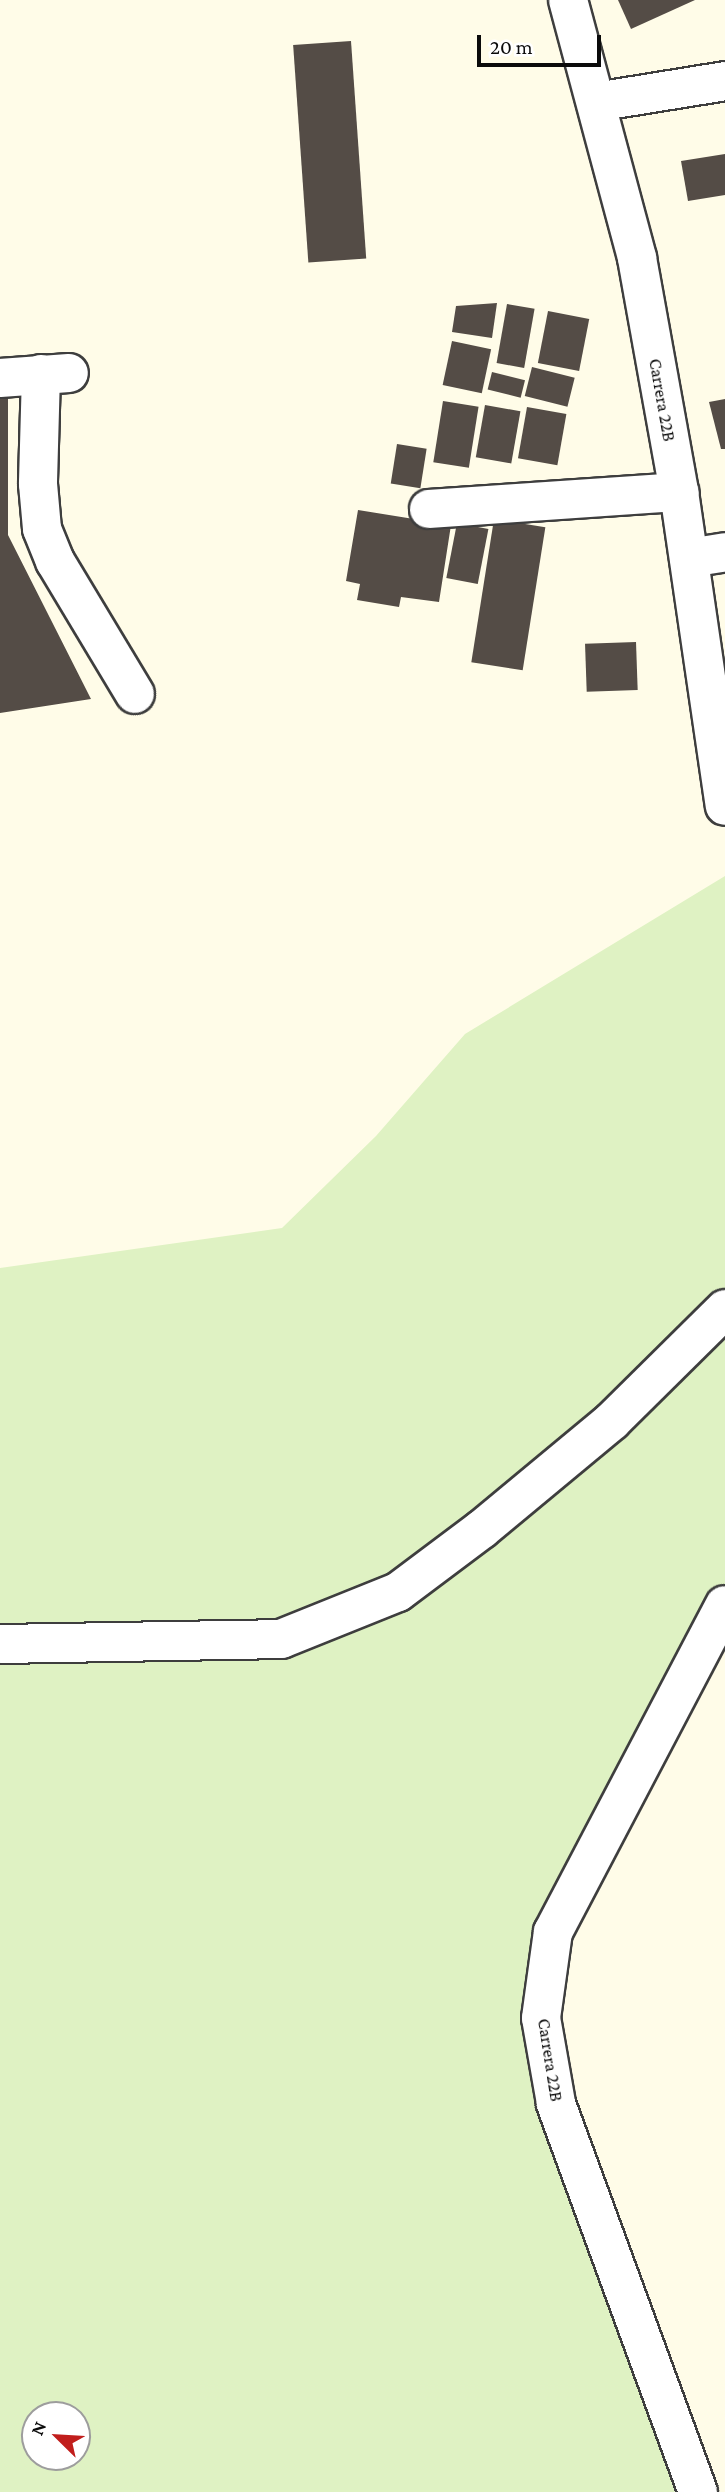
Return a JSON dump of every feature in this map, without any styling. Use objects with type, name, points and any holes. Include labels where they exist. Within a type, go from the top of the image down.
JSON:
[{"type":"street","name":"Carrera 22B","points":[[568,0],[637,258],[679,492],[707,555],[725,806]]},
{"type":"street","points":[[596,103],[725,81]]},
{"type":"street","points":[[0,378],[55,374],[38,484],[42,529],[55,561],[135,694]]},
{"type":"street","points":[[429,509],[679,492]]},
{"type":"street","points":[[0,1644],[15,1647],[281,1639],[398,1592],[482,1529],[612,1421],[725,1309]]},
{"type":"street","name":"Carrera 22B","points":[[698,2492],[556,2103],[541,2018],[553,1933],[725,1605]]},
{"type":"green space","points":[[725,876],[725,1605],[592,1855],[541,2018],[694,2492],[0,2492],[0,1268],[282,1228],[376,1136],[465,1034]]},
{"type":"building","points":[[618,0],[695,0],[631,29]]},
{"type":"building","points":[[351,41],[366,258],[308,263],[293,45]]},
{"type":"building","points":[[725,154],[725,195],[688,201],[681,161]]},
{"type":"building","points":[[497,303],[492,338],[452,332],[456,306]]},
{"type":"building","points":[[507,304],[535,309],[524,368],[497,363]]},
{"type":"building","points":[[548,311],[589,319],[579,371],[538,363]]},
{"type":"building","points":[[452,341],[491,349],[482,393],[443,385]]},
{"type":"building","points":[[532,367],[575,378],[567,407],[525,396]]},
{"type":"building","points":[[492,372],[525,380],[521,398],[488,389]]},
{"type":"building","points":[[8,390],[8,535],[91,699],[0,713],[0,391]]},
{"type":"building","points":[[725,399],[725,449],[721,449],[709,402]]},
{"type":"building","points":[[443,401],[479,407],[469,468],[433,462]]},
{"type":"building","points":[[485,405],[520,411],[511,463],[476,457]]},
{"type":"building","points":[[527,407],[566,414],[557,465],[518,458]]},
{"type":"building","points":[[397,444],[427,449],[420,488],[391,484]]},
{"type":"building","points":[[358,510],[451,525],[439,602],[401,597],[399,607],[357,600],[360,584],[346,581]]},
{"type":"building","points":[[494,519],[545,527],[523,670],[471,662]]},
{"type":"building","points":[[457,523],[488,529],[478,584],[446,578]]},
{"type":"building","points":[[636,642],[638,690],[587,692],[585,644]]}]
